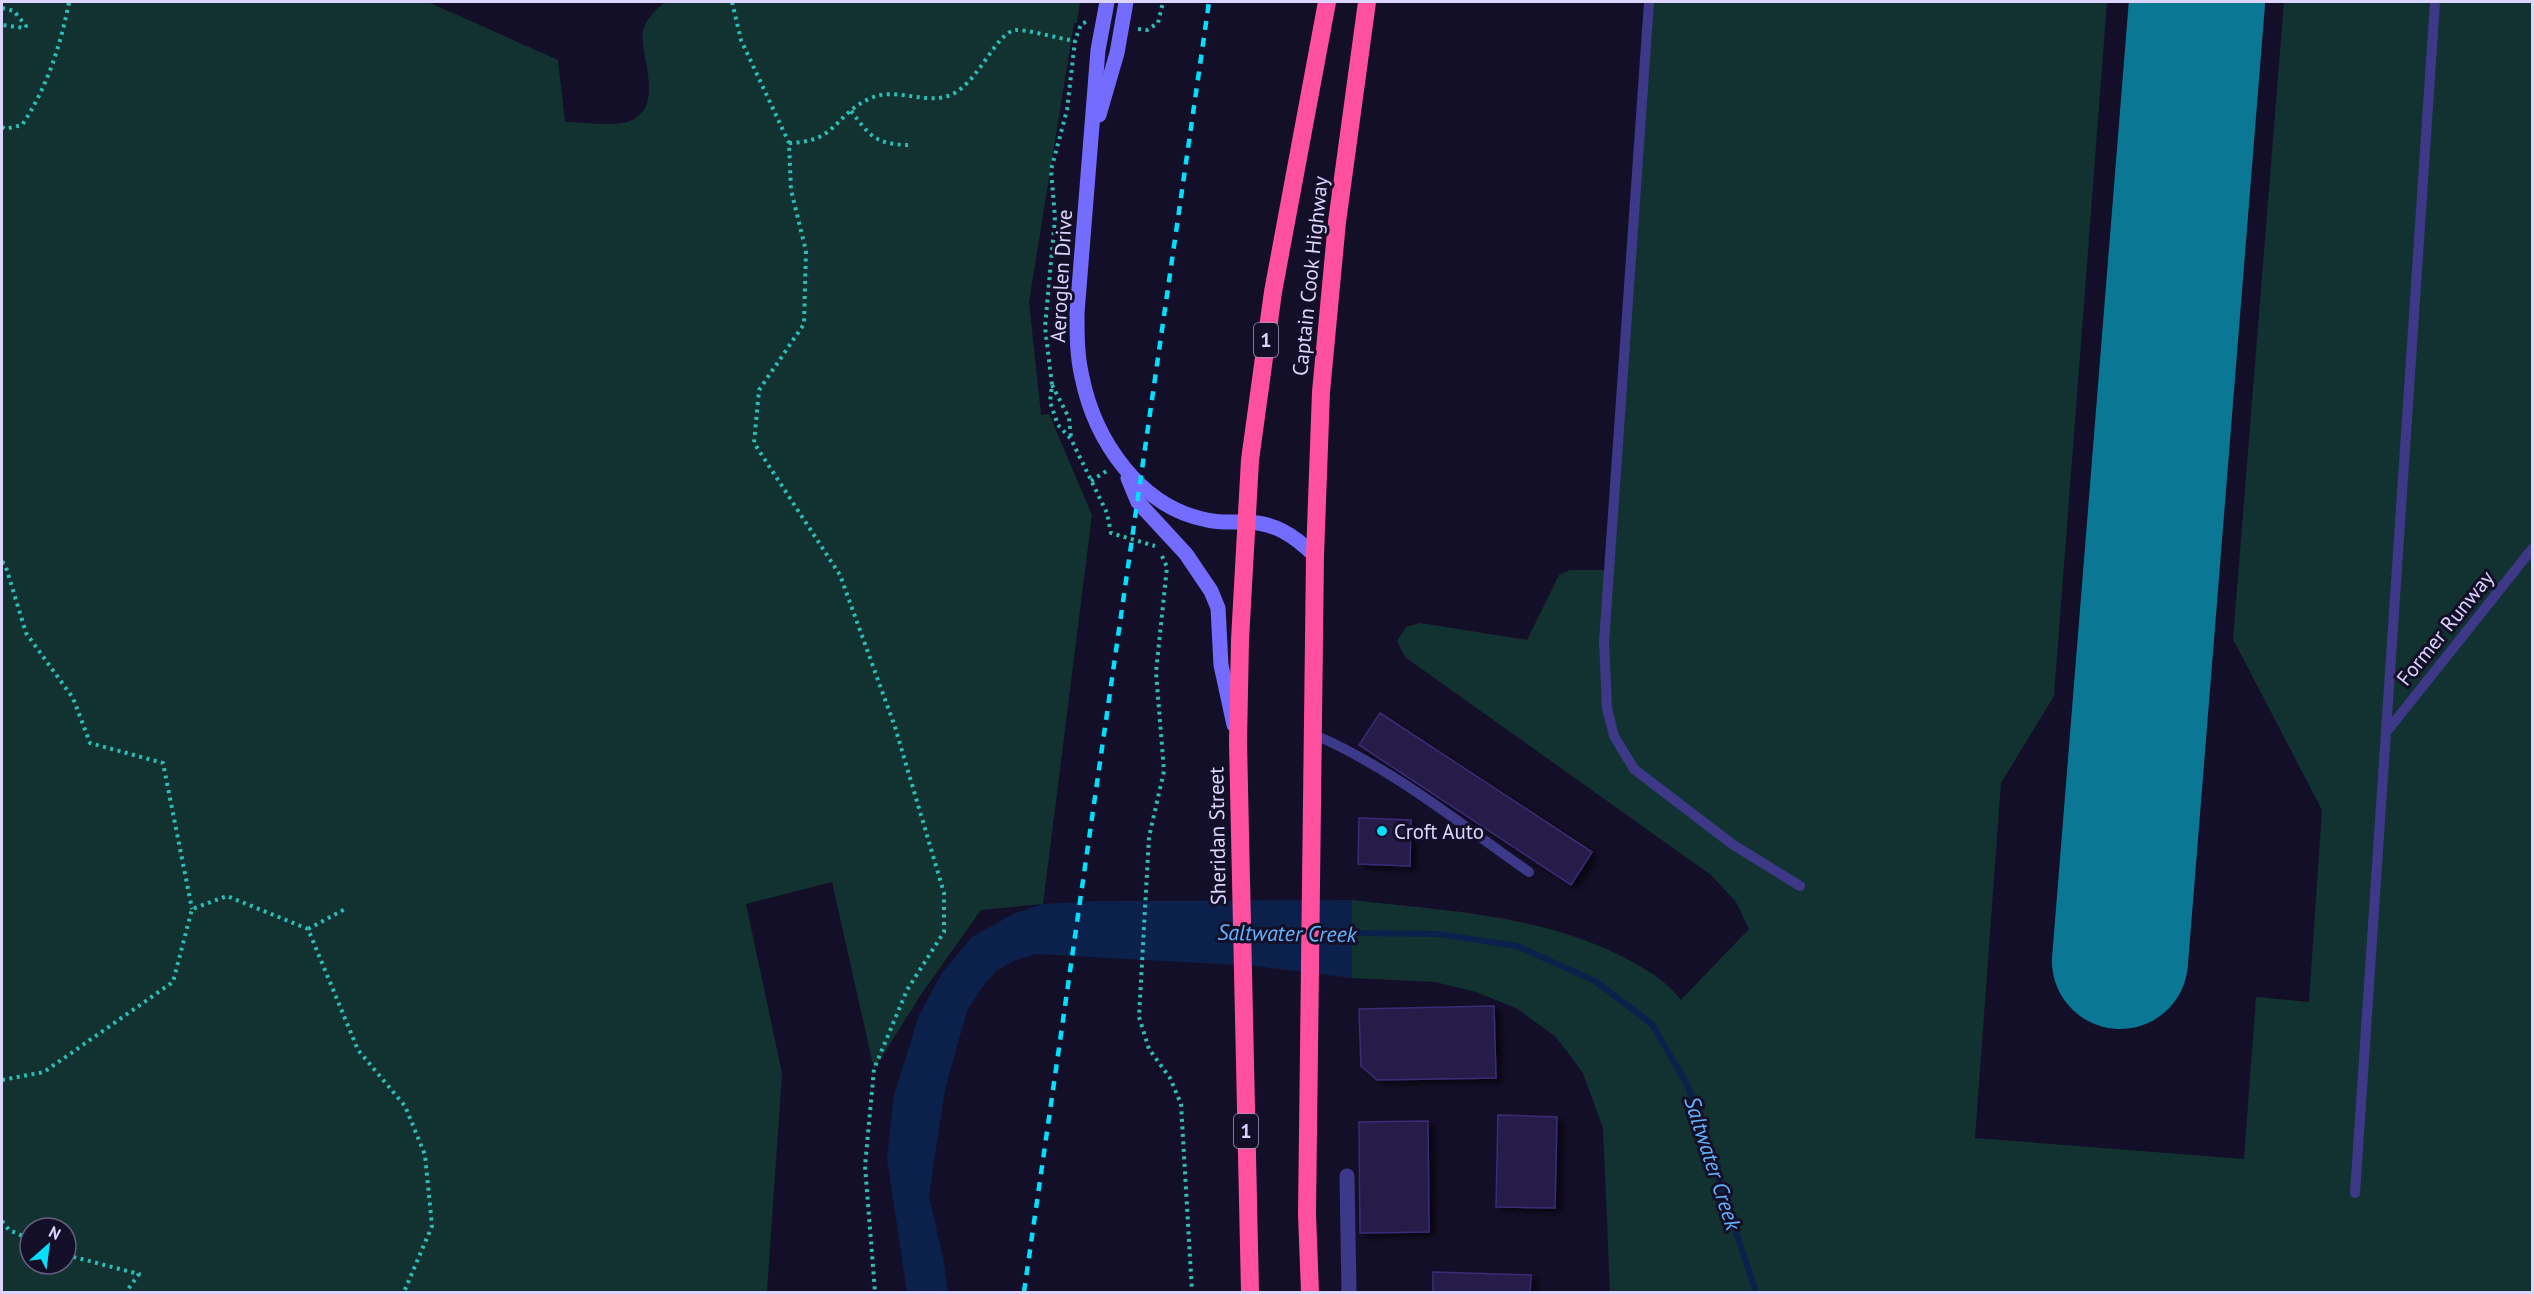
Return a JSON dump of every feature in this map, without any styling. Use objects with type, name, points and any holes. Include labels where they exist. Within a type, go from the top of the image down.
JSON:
[{"type":"highway","name":"Captain Cook Highway","points":[[1247,522],[1250,460],[1272,292],[1327,2]]},
{"type":"highway","name":"Captain Cook Highway","points":[[1315,556],[1321,392],[1332,271],[1367,2]]},
{"type":"highway","name":"Sheridan Street","points":[[1247,522],[1240,640],[1238,742],[1250,1293]]},
{"type":"highway","points":[[1310,1293],[1308,1203],[1315,556]]},
{"type":"street","name":"Aeroglen Drive","points":[[1107,2],[1098,50],[1077,313],[1077,347],[1089,401],[1102,433],[1123,466],[1140,487],[1188,515],[1210,521],[1262,523],[1290,533],[1315,556]]},
{"type":"street","name":"Aeroglen Drive","points":[[1090,150],[1117,54],[1126,2]]},
{"type":"street","name":"Aeroglen Drive","points":[[1123,466],[1138,502],[1186,554],[1211,591],[1218,608],[1221,665],[1238,742]]},
{"type":"street","points":[[1347,1176],[1349,1293]]},
{"type":"lane","points":[[1649,2],[1604,642],[1607,708],[1614,736],[1634,770],[1732,844],[1800,886]]},
{"type":"lane","points":[[2355,1193],[2435,2]]},
{"type":"lane","name":"Former Runway","points":[[2387,731],[2532,549]]},
{"type":"lane","points":[[1313,734],[1349,750],[1386,771],[1529,872]]},
{"type":"path","points":[[2,127],[4,129],[22,125],[33,109],[55,59],[69,2]]},
{"type":"path","points":[[732,2],[741,40],[789,143],[791,190],[806,251],[804,324],[759,390],[754,443],[840,575],[895,726],[944,892],[944,932],[907,990],[874,1070],[865,1166],[875,1293]]},
{"type":"path","points":[[1131,28],[1147,30],[1153,28],[1161,16],[1163,2]]},
{"type":"path","points":[[2,8],[14,11],[26,26],[25,28],[2,25]]},
{"type":"path","points":[[1094,21],[1081,24],[1075,41],[1067,110],[1051,170],[1055,218],[1045,327],[1052,385],[1050,402],[1058,425],[1071,439],[1107,513],[1111,533],[1158,547],[1167,567],[1156,672],[1164,771],[1149,837],[1139,1017],[1144,1040],[1173,1083],[1181,1104],[1192,1293]]},
{"type":"path","points":[[789,143],[806,142],[826,135],[850,111],[873,96],[945,97],[961,91],[975,78],[1007,34],[1016,30],[1075,41]]},
{"type":"path","points":[[850,111],[866,130],[883,143],[908,146]]},
{"type":"path","points":[[1052,385],[1069,418],[1071,439]]},
{"type":"path","points":[[2,562],[5,564],[27,633],[73,698],[90,743],[163,763],[192,909],[173,982],[44,1072],[2,1080]]},
{"type":"path","points":[[192,909],[227,896],[308,929],[358,1050],[405,1106],[425,1155],[432,1226],[404,1293]]},
{"type":"path","points":[[308,929],[345,909]]},
{"type":"path","points":[[2,1221],[9,1230],[18,1234]]},
{"type":"path","points":[[78,1258],[139,1274],[126,1293]]},
{"type":"green space","points":[[2,2],[428,2],[558,60],[565,122],[607,124],[630,121],[641,114],[647,104],[649,92],[643,31],[655,11],[665,2],[1080,2],[1077,23],[1074,23],[1029,302],[1041,415],[1049,414],[1092,515],[1043,904],[981,910],[922,993],[874,1069],[832,882],[746,904],[782,1073],[767,1292],[2,1292]]},
{"type":"green space","points":[[1649,2],[2107,2],[2054,696],[2001,783],[1975,1138],[2244,1159],[2256,997],[2309,1002],[2322,810],[2233,639],[2284,2],[2532,2],[2532,1292],[1610,1292],[1603,1128],[1583,1073],[1556,1037],[1516,1008],[1476,992],[1435,982],[1352,978],[1352,900],[1493,917],[1561,932],[1595,944],[1650,972],[1663,981],[1681,1000],[1749,929],[1736,902],[1711,875],[1405,657],[1397,641],[1406,627],[1420,623],[1527,640],[1559,575],[1570,570],[1609,570]]},
{"type":"water","points":[[1352,900],[1352,978],[1257,966],[1036,954],[1014,961],[996,971],[980,990],[967,1011],[945,1089],[929,1196],[948,1292],[907,1292],[887,1159],[894,1095],[919,1015],[942,973],[972,937],[1013,914],[1043,904],[1096,901]]},
{"type":"building","points":[[1380,713],[1592,852],[1571,885],[1359,745]]},
{"type":"building","points":[[1359,818],[1411,820],[1410,866],[1358,864]]},
{"type":"building","points":[[1494,1006],[1496,1078],[1377,1080],[1361,1066],[1359,1009]]},
{"type":"building","points":[[1498,1115],[1557,1117],[1555,1208],[1496,1207]]},
{"type":"building","points":[[1428,1121],[1429,1232],[1360,1233],[1359,1122]]},
{"type":"building","points":[[1433,1272],[1531,1275],[1530,1293],[1433,1293]]},
{"type":"waterway","name":"Saltwater Creek","points":[[1346,933],[1438,934],[1517,946],[1595,981],[1652,1024],[1688,1086],[1756,1292]]},
{"type":"runway","points":[[2120,961],[2197,2]]},
{"type":"railway","points":[[1024,1292],[1209,2]]},
{"type":"place","name":"Croft Auto","points":[[1382,831]]}]
